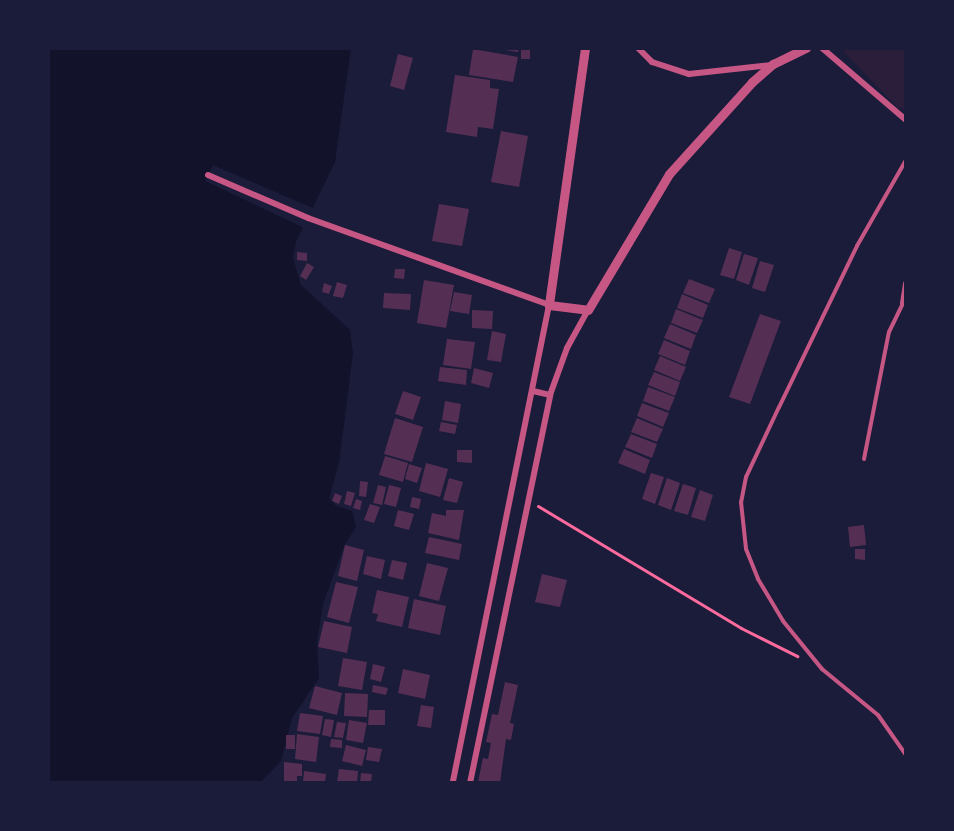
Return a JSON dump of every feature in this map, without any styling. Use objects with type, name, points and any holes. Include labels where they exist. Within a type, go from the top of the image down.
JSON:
[{"type":"street","points":[[453,783],[549,304],[585,48]]},
{"type":"street","points":[[638,48],[652,62],[689,74],[773,64]]},
{"type":"street","points":[[470,783],[550,395],[567,348],[669,174],[725,108],[773,64],[806,48]]},
{"type":"street","points":[[822,48],[906,120]]},
{"type":"street","points":[[208,175],[308,218],[549,304],[588,310]]},
{"type":"street","points":[[903,303],[906,283]]},
{"type":"street","points":[[533,391],[550,395]]},
{"type":"lane","points":[[906,160],[857,246],[789,386],[746,477],[741,502],[746,549],[758,579],[783,621],[822,669],[878,715],[906,755]]},
{"type":"lane","points":[[864,459],[889,332],[903,303]]},
{"type":"path","points":[[528,501],[741,628],[822,669]]},
{"type":"shaded area","points":[[48,48],[351,48],[335,162],[296,242],[293,258],[301,285],[350,330],[353,353],[339,463],[329,498],[336,506],[352,511],[356,527],[344,546],[323,604],[317,642],[319,678],[292,718],[281,761],[260,783],[48,783]]},
{"type":"shaded area","points":[[846,48],[906,48],[906,109],[898,108],[844,52]]},
{"type":"pier","points":[[213,165],[313,208],[304,228],[205,181]]},
{"type":"building","points":[[491,48],[519,48],[518,52]]},
{"type":"building","points":[[521,48],[530,48],[530,59],[521,59]]},
{"type":"building","points":[[473,49],[518,57],[513,82],[469,75]]},
{"type":"building","points":[[398,54],[413,58],[404,90],[390,86]]},
{"type":"building","points":[[455,75],[490,80],[490,88],[499,89],[493,129],[478,127],[477,137],[446,132]]},
{"type":"building","points":[[501,131],[528,136],[519,187],[491,182]]},
{"type":"building","points":[[439,204],[469,209],[462,246],[432,241]]},
{"type":"building","points":[[729,248],[742,252],[734,279],[720,275]]},
{"type":"building","points":[[297,252],[307,253],[307,261],[297,260]]},
{"type":"building","points":[[744,254],[758,258],[749,285],[736,280]]},
{"type":"building","points":[[760,261],[774,265],[765,292],[752,288]]},
{"type":"building","points":[[307,263],[314,267],[306,280],[300,276]]},
{"type":"building","points":[[395,269],[405,269],[404,279],[394,278]]},
{"type":"building","points":[[689,279],[715,289],[709,303],[683,293]]},
{"type":"building","points":[[424,280],[454,285],[446,328],[417,323]]},
{"type":"building","points":[[337,282],[347,285],[343,298],[333,296]]},
{"type":"building","points":[[324,283],[332,286],[329,294],[322,292]]},
{"type":"building","points":[[454,292],[472,295],[469,314],[450,311]]},
{"type":"building","points":[[384,293],[411,294],[410,310],[383,308]]},
{"type":"building","points":[[682,294],[708,305],[703,318],[677,308]]},
{"type":"building","points":[[676,309],[703,320],[697,333],[671,323]]},
{"type":"building","points":[[472,310],[493,311],[492,329],[472,328]]},
{"type":"building","points":[[760,314],[781,321],[750,404],[729,397]]},
{"type":"building","points":[[670,324],[696,335],[691,349],[664,338]]},
{"type":"building","points":[[492,331],[506,334],[501,362],[487,360]]},
{"type":"building","points":[[447,339],[475,342],[471,369],[443,365]]},
{"type":"building","points":[[664,340],[690,351],[685,365],[658,354]]},
{"type":"building","points":[[660,356],[686,367],[680,381],[654,370]]},
{"type":"building","points":[[440,367],[467,370],[466,385],[438,381]]},
{"type":"building","points":[[474,368],[493,373],[489,388],[471,383]]},
{"type":"building","points":[[654,372],[680,382],[675,396],[648,385]]},
{"type":"building","points":[[648,387],[675,397],[669,411],[643,401]]},
{"type":"building","points":[[403,391],[421,397],[413,420],[395,414]]},
{"type":"building","points":[[445,401],[461,404],[458,423],[442,420]]},
{"type":"building","points":[[642,403],[669,413],[663,427],[637,416]]},
{"type":"building","points":[[395,418],[423,427],[412,462],[384,454]]},
{"type":"building","points":[[637,418],[663,429],[657,442],[631,432]]},
{"type":"building","points":[[441,422],[457,425],[455,434],[439,431]]},
{"type":"building","points":[[631,434],[657,444],[652,458],[625,447]]},
{"type":"building","points":[[624,449],[650,460],[645,474],[618,463]]},
{"type":"building","points":[[457,450],[472,450],[472,463],[457,462]]},
{"type":"building","points":[[385,456],[408,463],[403,482],[379,475]]},
{"type":"building","points":[[426,463],[448,469],[440,497],[419,491]]},
{"type":"building","points":[[409,464],[422,468],[417,483],[405,479]]},
{"type":"building","points":[[651,473],[664,477],[655,504],[642,499]]},
{"type":"building","points":[[449,478],[463,482],[457,503],[443,500]]},
{"type":"building","points":[[667,478],[680,483],[671,510],[658,505]]},
{"type":"building","points":[[360,481],[368,482],[366,497],[359,496]]},
{"type":"building","points":[[683,484],[696,488],[688,515],[674,511]]},
{"type":"building","points":[[378,485],[386,487],[382,505],[373,503]]},
{"type":"building","points":[[389,485],[401,488],[396,507],[384,504]]},
{"type":"building","points":[[700,490],[713,495],[705,521],[691,517]]},
{"type":"building","points":[[347,491],[355,493],[351,506],[344,504]]},
{"type":"building","points":[[335,493],[342,496],[339,504],[332,501]]},
{"type":"building","points":[[412,497],[421,499],[419,509],[410,507]]},
{"type":"building","points":[[356,499],[362,501],[360,510],[353,508]]},
{"type":"building","points":[[370,504],[380,507],[374,523],[364,520]]},
{"type":"building","points":[[398,510],[414,514],[409,530],[394,526]]},
{"type":"building","points":[[446,510],[464,510],[459,540],[428,533],[432,513],[446,516]]},
{"type":"building","points":[[864,525],[866,545],[850,547],[848,527]]},
{"type":"building","points":[[429,537],[462,544],[459,560],[425,553]]},
{"type":"building","points":[[345,545],[364,550],[357,581],[338,576]]},
{"type":"building","points":[[855,549],[865,549],[865,560],[855,559]]},
{"type":"building","points":[[367,556],[385,560],[381,579],[363,574]]},
{"type":"building","points":[[392,560],[407,563],[403,580],[388,576]]},
{"type":"building","points":[[427,563],[448,568],[439,601],[419,596]]},
{"type":"building","points":[[542,574],[567,580],[560,607],[535,602]]},
{"type":"building","points":[[336,582],[358,587],[349,623],[327,617]]},
{"type":"building","points":[[377,590],[409,597],[402,627],[376,621],[378,614],[372,613]]},
{"type":"building","points":[[414,599],[446,606],[440,635],[408,628]]},
{"type":"building","points":[[324,621],[352,627],[347,653],[318,647]]},
{"type":"building","points":[[343,658],[367,662],[362,690],[338,686]]},
{"type":"building","points":[[373,664],[385,667],[381,682],[370,679]]},
{"type":"building","points":[[403,669],[430,675],[425,699],[398,693]]},
{"type":"building","points":[[505,682],[518,685],[510,723],[514,724],[511,740],[506,739],[500,783],[478,782],[483,758],[488,759],[491,743],[486,742],[492,714],[498,715]]},
{"type":"building","points":[[373,685],[388,688],[386,695],[372,692]]},
{"type":"building","points":[[315,686],[342,693],[337,715],[309,708]]},
{"type":"building","points":[[345,693],[368,694],[367,717],[344,716]]},
{"type":"building","points":[[421,705],[434,707],[431,728],[417,726]]},
{"type":"building","points":[[369,710],[385,710],[385,725],[368,725]]},
{"type":"building","points":[[300,713],[323,716],[320,734],[297,731]]},
{"type":"building","points":[[325,719],[334,720],[331,737],[322,735]]},
{"type":"building","points":[[349,720],[367,723],[363,743],[346,740]]},
{"type":"building","points":[[337,722],[346,723],[343,738],[334,737]]},
{"type":"building","points":[[297,734],[319,737],[316,762],[295,759]]},
{"type":"building","points":[[286,735],[295,735],[295,749],[286,749]]},
{"type":"building","points":[[331,739],[342,740],[342,748],[330,747]]},
{"type":"building","points":[[346,745],[366,750],[362,766],[342,761]]},
{"type":"building","points":[[368,747],[382,749],[379,762],[366,760]]},
{"type":"building","points":[[284,762],[302,764],[302,776],[297,776],[297,782],[284,781]]},
{"type":"building","points":[[339,769],[358,771],[357,783],[337,783]]},
{"type":"building","points":[[304,771],[326,774],[325,783],[303,783]]},
{"type":"building","points":[[361,773],[372,774],[371,783],[360,783]]}]
